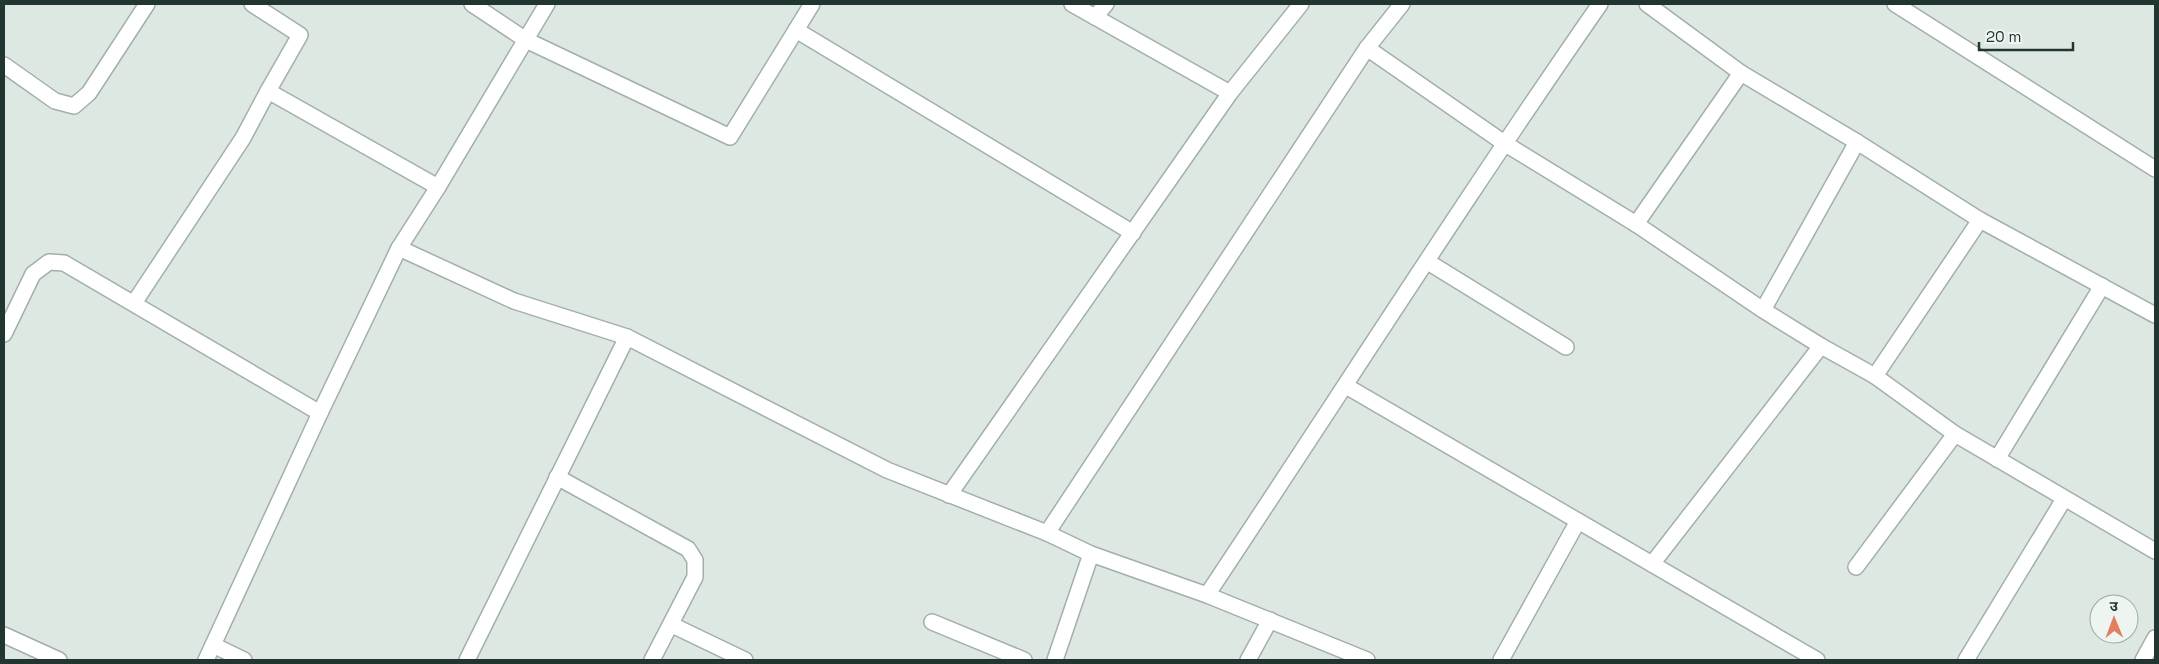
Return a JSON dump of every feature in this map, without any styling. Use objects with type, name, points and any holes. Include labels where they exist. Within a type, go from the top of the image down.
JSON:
[{"type":"street","points":[[4,65],[54,101],[74,106],[89,92],[147,4]]},
{"type":"street","points":[[134,303],[243,138],[300,35],[252,4]]},
{"type":"street","points":[[472,4],[526,40],[730,137],[812,4]]},
{"type":"street","points":[[206,660],[320,413],[399,248],[438,187],[547,4]]},
{"type":"street","points":[[1072,4],[1230,93]]},
{"type":"street","points":[[1094,17],[1106,4]]},
{"type":"street","points":[[949,495],[1230,93],[1301,4]]},
{"type":"street","points":[[1047,533],[1367,48],[1402,4]]},
{"type":"street","points":[[1207,595],[1428,262],[1504,143],[1600,4]]},
{"type":"street","points":[[1647,4],[1741,73],[1857,142],[1980,220],[2155,315]]},
{"type":"street","points":[[1895,4],[2155,170]]},
{"type":"street","points":[[796,30],[1133,233]]},
{"type":"street","points":[[1367,48],[1504,143],[1636,224],[1763,310],[1821,346],[1875,376],[1955,434],[2155,551]]},
{"type":"street","points":[[1636,224],[1741,73]]},
{"type":"street","points":[[268,91],[438,187]]},
{"type":"street","points":[[1763,310],[1857,142]]},
{"type":"street","points":[[1875,376],[1980,220]]},
{"type":"street","points":[[399,248],[514,301],[627,338],[887,470],[1047,533],[1092,554],[1207,595],[1367,660]]},
{"type":"street","points":[[4,334],[33,274],[49,262],[64,263],[320,413]]},
{"type":"street","points":[[1428,262],[1566,347]]},
{"type":"street","points":[[1997,459],[2102,286]]},
{"type":"street","points":[[467,660],[627,338]]},
{"type":"street","points":[[1652,564],[1821,346]]},
{"type":"street","points":[[1346,386],[1817,660]]},
{"type":"street","points":[[1856,567],[1955,434]]},
{"type":"street","points":[[557,477],[688,549],[695,560],[695,576],[672,625],[652,660]]},
{"type":"street","points":[[1966,660],[2064,499]]},
{"type":"street","points":[[1501,660],[1578,521]]},
{"type":"street","points":[[1056,660],[1092,554]]},
{"type":"street","points":[[1248,660],[1270,620]]},
{"type":"street","points":[[932,622],[1024,660]]},
{"type":"street","points":[[672,625],[745,660]]},
{"type":"street","points":[[4,635],[59,660]]},
{"type":"street","points":[[2143,660],[2155,638]]},
{"type":"street","points":[[214,645],[244,660]]}]
